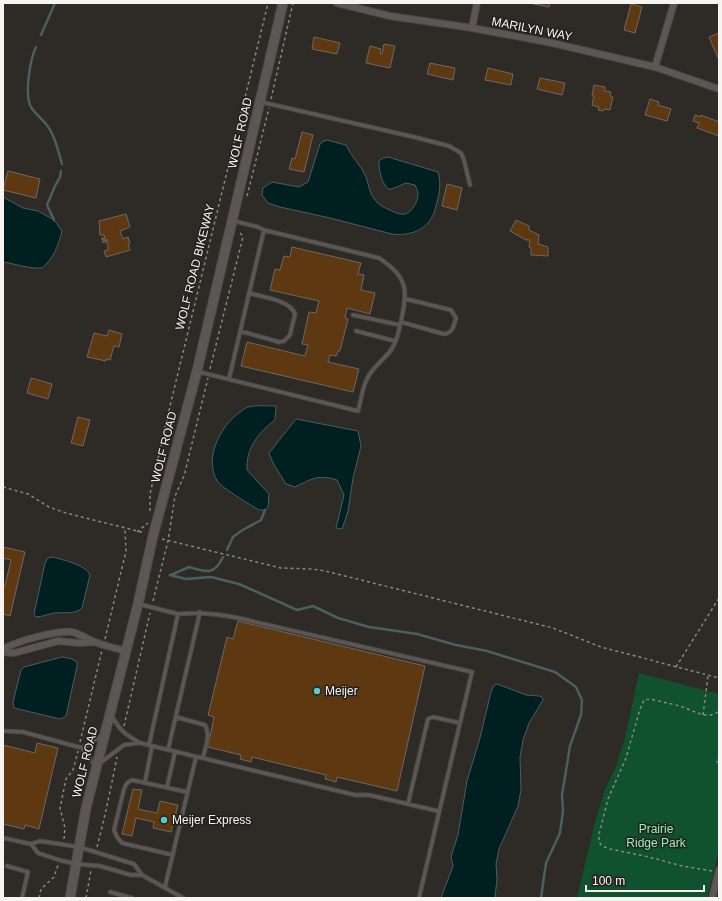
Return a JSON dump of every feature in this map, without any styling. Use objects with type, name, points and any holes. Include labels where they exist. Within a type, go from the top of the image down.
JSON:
[{"type":"main road","name":"WOLF ROAD","points":[[70,898],[86,808],[138,604],[153,536],[236,222],[260,102],[283,3]]},
{"type":"street","name":"MARILYN WAY","points":[[337,3],[390,16],[472,28],[552,43],[656,67],[719,90]]},
{"type":"street","points":[[472,28],[477,3]]},
{"type":"street","points":[[656,67],[674,3]]},
{"type":"street","points":[[3,650],[12,645],[62,631],[81,635],[103,645],[125,651]]},
{"type":"street","points":[[3,650],[14,654],[58,641],[79,643],[95,642]]},
{"type":"street","points":[[712,898],[719,871]]},
{"type":"lane","points":[[260,102],[449,146],[461,153],[470,185]]},
{"type":"lane","points":[[197,371],[358,411],[365,381],[372,370],[392,349],[400,324],[406,299],[404,287],[398,273],[379,258],[236,222]]},
{"type":"lane","points":[[229,379],[264,230]]},
{"type":"lane","points":[[240,331],[279,342],[284,341],[290,335],[295,314],[291,307],[282,302],[249,293]]},
{"type":"lane","points":[[353,315],[444,334],[453,329],[456,318],[451,310],[406,299]]},
{"type":"lane","points":[[356,331],[395,341]]},
{"type":"lane","points":[[138,604],[178,614],[200,612],[219,614],[472,672],[438,811],[419,898]]},
{"type":"lane","points":[[168,750],[200,612]]},
{"type":"lane","points":[[145,782],[150,746],[178,614]]},
{"type":"lane","points":[[110,711],[117,726],[123,732],[140,743],[355,795],[369,795],[438,811]]},
{"type":"lane","points":[[176,717],[205,725],[208,729],[203,758]]},
{"type":"lane","points":[[408,804],[428,718],[433,717],[460,723]]},
{"type":"lane","points":[[3,731],[23,732],[80,747],[96,766],[124,745],[140,743]]},
{"type":"lane","points":[[80,747],[104,734]]},
{"type":"lane","points":[[167,787],[175,752]]},
{"type":"lane","points":[[165,887],[196,757]]},
{"type":"lane","points":[[173,855],[122,842],[117,837],[114,830],[124,789],[127,783],[132,780],[188,792]]},
{"type":"lane","points":[[3,838],[31,844],[40,841],[79,847],[134,864],[142,874],[184,898]]},
{"type":"lane","points":[[31,844],[38,854],[59,860],[76,864],[100,866],[131,875],[142,874]]},
{"type":"lane","points":[[7,866],[28,872],[22,898]]},
{"type":"lane","points":[[110,892],[132,898]]},
{"type":"path","name":"WOLF ROAD BIKEWAY","points":[[149,516],[151,508],[149,499],[165,426],[268,3]]},
{"type":"path","points":[[246,200],[293,3]]},
{"type":"path","points":[[123,732],[168,541],[175,496],[184,476],[243,237],[239,232],[236,222]]},
{"type":"path","points":[[3,487],[28,494],[49,506],[66,513],[146,534]]},
{"type":"path","points":[[137,532],[148,523]]},
{"type":"path","points":[[62,845],[65,828],[60,808],[66,779],[73,770],[80,747],[126,551],[125,529]]},
{"type":"path","points":[[161,539],[281,568],[325,571],[553,628],[601,647],[719,678]]},
{"type":"path","points":[[676,667],[719,598]]},
{"type":"path","points":[[702,714],[708,676]]},
{"type":"path","points":[[719,712],[702,714],[684,707],[647,698],[643,702],[626,758],[608,799],[599,838],[602,846],[610,849],[682,866],[719,871]]},
{"type":"path","points":[[99,838],[119,748]]},
{"type":"path","points":[[719,755],[717,762],[719,762]]},
{"type":"path","points":[[39,898],[41,889],[54,877],[59,860]]},
{"type":"path","points":[[86,898],[89,878]]},
{"type":"green space","name":"Prairie Ridge Park","points":[[639,673],[719,694],[719,850],[707,898],[577,898],[594,826],[605,789],[615,769],[624,742]]},
{"type":"water","points":[[327,140],[346,145],[364,173],[372,195],[376,201],[383,207],[399,214],[408,213],[414,206],[418,194],[415,185],[406,183],[392,189],[388,189],[381,176],[379,161],[388,157],[438,172],[440,183],[439,194],[434,214],[429,222],[415,232],[392,234],[268,203],[262,195],[263,188],[272,182],[299,187],[308,182],[320,144]]},
{"type":"water","points":[[3,197],[23,208],[38,211],[54,220],[62,231],[55,251],[50,260],[42,268],[27,267],[3,262]]},
{"type":"water","points":[[251,406],[276,406],[275,420],[263,430],[254,442],[247,462],[247,470],[269,494],[268,507],[265,510],[259,510],[230,492],[218,482],[212,464],[213,454],[220,434],[240,412]]},
{"type":"water","points":[[296,419],[358,431],[361,446],[353,478],[348,511],[342,529],[336,528],[344,495],[337,480],[320,477],[295,487],[286,484],[273,463],[269,453]]},
{"type":"water","points":[[53,557],[68,561],[88,571],[90,575],[82,608],[76,612],[54,613],[36,617],[34,614],[45,563],[48,558]]},
{"type":"water","points":[[62,657],[72,659],[77,662],[66,716],[60,719],[14,708],[13,702],[21,670],[24,667]]},
{"type":"water","points":[[497,684],[526,695],[542,697],[543,700],[529,723],[523,740],[520,757],[521,790],[518,806],[499,849],[496,864],[497,879],[495,897],[441,898],[453,866],[451,857],[458,835],[467,781],[480,738],[491,692],[494,685]]},
{"type":"building","points":[[529,3],[550,3],[549,7]]},
{"type":"building","points":[[631,4],[642,7],[635,33],[624,30]]},
{"type":"building","points":[[719,33],[719,57],[718,58],[709,37]]},
{"type":"building","points":[[314,37],[340,43],[337,54],[312,49]]},
{"type":"building","points":[[384,44],[395,46],[390,68],[366,63],[370,46],[381,49],[380,54],[382,54]]},
{"type":"building","points":[[430,63],[455,68],[453,80],[427,74]]},
{"type":"building","points":[[488,68],[513,74],[511,85],[485,80]]},
{"type":"building","points":[[540,78],[565,83],[562,95],[537,89]]},
{"type":"building","points":[[594,85],[605,87],[605,91],[611,92],[610,96],[613,97],[610,110],[598,110],[599,107],[592,105]]},
{"type":"building","points":[[650,99],[659,102],[658,105],[671,109],[667,121],[645,115]]},
{"type":"building","points":[[695,115],[701,117],[701,115],[719,122],[719,136],[697,128],[699,123],[693,121]]},
{"type":"building","points":[[302,132],[313,135],[304,172],[289,169],[292,158],[295,159]]},
{"type":"building","points":[[8,171],[40,179],[36,198],[3,190]]},
{"type":"building","points":[[447,184],[462,188],[457,210],[442,206]]},
{"type":"building","points":[[126,214],[130,227],[120,231],[123,239],[128,237],[130,244],[128,245],[130,250],[106,257],[104,251],[108,250],[107,242],[102,242],[108,240],[102,240],[102,238],[105,238],[104,235],[100,235],[99,221]]},
{"type":"building","points":[[516,220],[529,226],[529,230],[539,235],[538,244],[548,247],[548,256],[531,255],[531,248],[529,247],[530,240],[526,240],[510,231]]},
{"type":"building","points":[[292,247],[361,263],[358,274],[364,275],[361,290],[375,293],[370,314],[347,308],[345,318],[348,319],[340,351],[338,351],[336,356],[330,355],[328,362],[359,369],[353,392],[241,366],[247,342],[305,356],[308,345],[302,344],[309,312],[316,313],[319,301],[270,290],[275,269],[280,270],[284,256],[290,257]]},
{"type":"building","points":[[109,330],[122,334],[119,347],[114,346],[110,360],[106,359],[106,361],[87,357],[94,333],[107,336]]},
{"type":"building","points":[[31,378],[52,384],[48,399],[27,393]]},
{"type":"building","points":[[78,417],[90,420],[83,446],[71,443]]},
{"type":"building","points":[[3,547],[25,552],[10,616],[3,614],[3,585],[5,586],[11,560],[3,558]]},
{"type":"building","name":"Meijer","points":[[238,621],[425,666],[397,791],[337,777],[336,782],[325,779],[326,775],[252,757],[251,762],[240,759],[241,755],[208,747],[214,717],[208,715],[227,637],[233,639]]},
{"type":"building","points":[[37,743],[58,748],[39,829],[25,825],[24,829],[3,824],[3,745],[35,753]]},
{"type":"building","points":[[133,789],[142,790],[138,809],[157,813],[160,801],[178,805],[171,832],[153,828],[154,822],[136,818],[132,836],[122,834]]},
{"type":"waterway","points":[[41,35],[55,3]]},
{"type":"waterway","points":[[36,47],[29,76],[28,92],[30,105],[52,133],[62,164]]},
{"type":"waterway","points":[[54,220],[47,205],[60,177],[61,171]]},
{"type":"waterway","points":[[227,550],[233,537],[261,520],[265,510]]},
{"type":"waterway","points":[[171,575],[189,567],[205,571],[213,570],[220,563],[223,557]]},
{"type":"waterway","points":[[170,575],[186,579],[211,577],[239,584],[297,610],[313,606],[338,618],[369,627],[417,634],[456,645],[487,651],[555,672],[576,687],[582,700],[581,715],[570,746],[562,795],[563,811],[560,833],[546,863],[541,898]]},
{"type":"place","name":"Meijer","points":[[317,691]]},
{"type":"place","name":"Meijer Express","points":[[164,820]]}]
